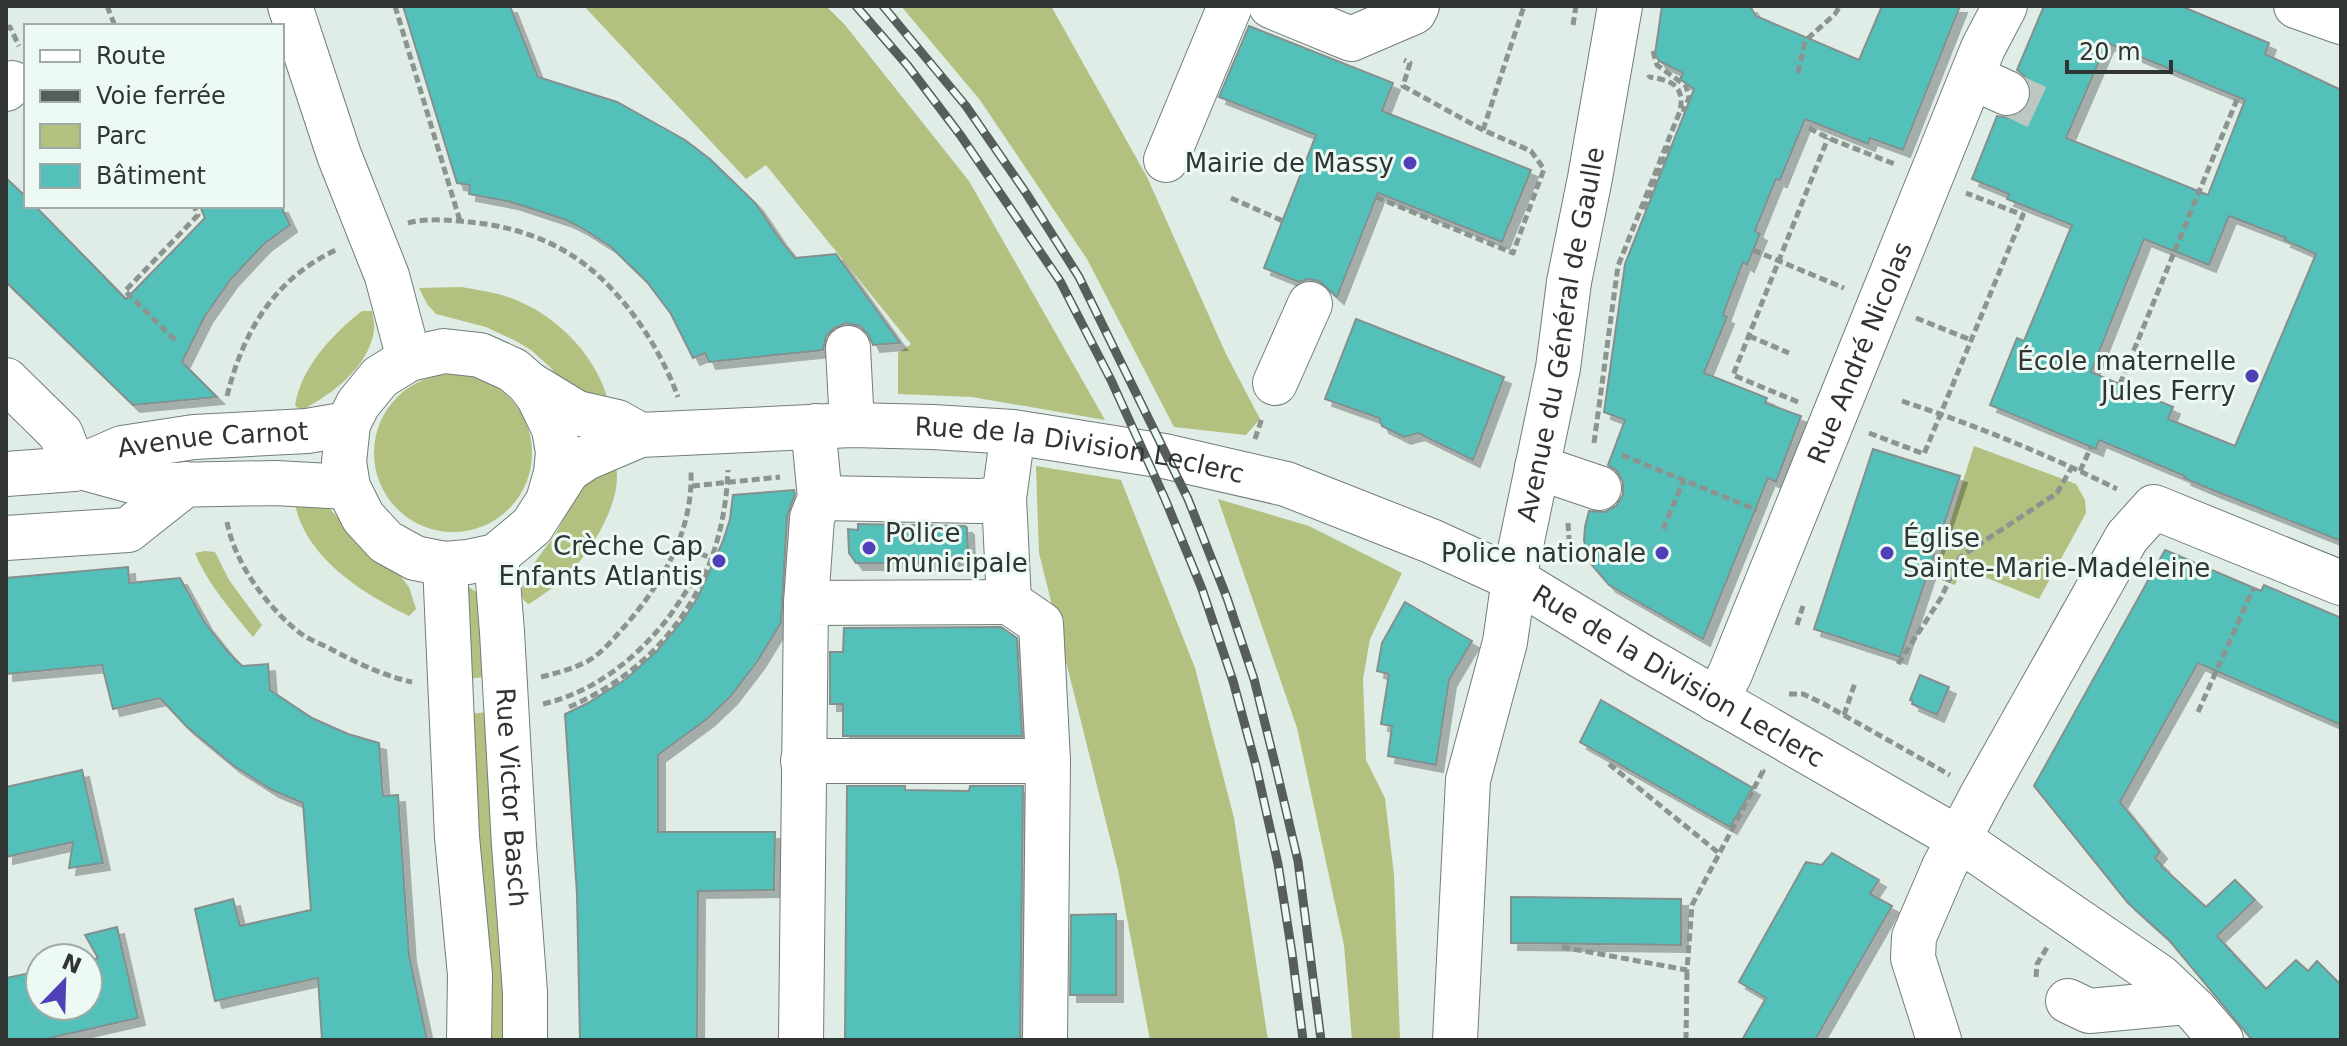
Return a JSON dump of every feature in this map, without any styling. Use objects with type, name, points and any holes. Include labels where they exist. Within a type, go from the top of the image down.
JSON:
[{"type":"street","points":[[290,6],[339,155],[387,276],[409,359]]},
{"type":"street","points":[[1166,160],[1230,6]]},
{"type":"street","points":[[1271,6],[1351,39],[1414,12],[1417,6]]},
{"type":"street","name":"Avenue du Général de Gaulle","points":[[1455,1040],[1468,780],[1502,654],[1514,579],[1558,368],[1569,282],[1620,6]]},
{"type":"street","name":"Rue André Nicolas","points":[[1716,700],[1730,674],[1792,523],[1990,85],[1983,48],[2005,6]]},
{"type":"street","points":[[2296,6],[2341,22]]},
{"type":"street","points":[[1275,383],[1310,304]]},
{"type":"street","points":[[801,1040],[803,761],[810,534],[840,418],[848,348]]},
{"type":"street","points":[[444,351],[480,355],[513,370],[528,383],[554,429],[558,452],[548,501],[532,526],[496,556],[468,562],[445,564],[415,558],[386,542],[363,517],[348,487],[344,462],[348,424],[358,404],[380,377],[409,359],[444,351]]},
{"type":"street","points":[[6,380],[61,434],[77,468]]},
{"type":"street","name":"Rue de la Division Leclerc","points":[[528,383],[577,413],[629,429],[840,418],[1013,432],[1164,456],[1286,484],[1431,541],[1514,579],[1716,700],[1959,839],[2160,977],[2221,1040]]},
{"type":"street","points":[[629,429],[687,437],[840,418]]},
{"type":"street","name":"Avenue Carnot","points":[[77,468],[122,448],[194,437],[307,431],[348,424]]},
{"type":"street","name":"Rue de la Division Leclerc","points":[[548,501],[568,470],[629,429]]},
{"type":"street","points":[[1009,602],[1004,498],[1013,432]]},
{"type":"street","points":[[1537,467],[1605,469]]},
{"type":"street","name":"Avenue Carnot","points":[[6,474],[77,468],[132,481],[348,487]]},
{"type":"street","points":[[6,538],[128,530],[186,484]]},
{"type":"street","points":[[810,534],[1004,498]]},
{"type":"street","points":[[1939,1040],[1913,958],[1914,937],[1944,867],[1982,795],[2127,537],[2154,507],[2341,583]]},
{"type":"street","points":[[810,534],[1009,602],[1041,624],[1048,761],[1045,1040]]},
{"type":"street","name":"Rue Victor Basch","points":[[496,556],[523,694],[514,845],[525,992],[525,1040]]},
{"type":"street","points":[[445,564],[457,837],[470,975],[469,1040]]},
{"type":"street","points":[[803,761],[1048,761]]},
{"type":"street","points":[[2068,1001],[2089,1011],[2186,1002]]},
{"type":"path","points":[[395,6],[460,221]]},
{"type":"path","points":[[1483,130],[1524,6]]},
{"type":"path","points":[[1798,73],[1805,41],[1840,6]]},
{"type":"path","points":[[1647,208],[1689,98],[1686,86],[1657,65],[1653,44]]},
{"type":"path","points":[[1376,197],[1513,253],[1544,169],[1531,151],[1483,130],[1403,86],[1410,63],[1398,58]]},
{"type":"path","points":[[1593,443],[1618,266],[1683,99],[1680,90],[1667,79],[1649,77]]},
{"type":"path","points":[[2120,384],[2238,97]]},
{"type":"path","points":[[1733,375],[1828,138],[1809,128]]},
{"type":"path","points":[[1231,198],[1283,221]]},
{"type":"path","points":[[175,340],[125,291],[198,215],[195,208]]},
{"type":"path","points":[[1924,454],[2023,215]]},
{"type":"path","points":[[402,225],[413,221],[494,224],[546,241],[570,254],[619,298],[650,336],[671,376],[687,437],[692,486],[682,535],[668,568],[647,601],[606,647],[589,660],[523,694]]},
{"type":"path","points":[[224,408],[251,331],[271,298],[315,260],[344,247]]},
{"type":"path","points":[[1749,336],[1789,353]]},
{"type":"path","points":[[1902,401],[2072,467],[2154,507]]},
{"type":"path","points":[[2080,471],[2091,447]]},
{"type":"path","points":[[1898,664],[1941,598],[1960,557],[2057,493],[2072,467]]},
{"type":"path","points":[[569,707],[629,673],[655,649],[683,615],[713,559],[723,526],[728,469]]},
{"type":"path","points":[[1605,469],[1684,480],[1792,523]]},
{"type":"path","points":[[1663,529],[1684,480]]},
{"type":"path","points":[[692,486],[728,482],[810,534]]},
{"type":"path","points":[[227,526],[249,575],[268,601],[301,634],[367,668],[402,680],[449,686]]},
{"type":"path","points":[[678,544],[713,559]]},
{"type":"path","points":[[2198,712],[2269,553]]},
{"type":"path","points":[[523,694],[565,699],[613,674],[656,633],[692,580],[709,567]]},
{"type":"path","points":[[1844,715],[1855,683]]},
{"type":"path","points":[[1803,694],[1962,781]]},
{"type":"path","points":[[1609,764],[1720,854]]},
{"type":"path","points":[[1686,1040],[1692,905],[1763,771],[1754,765]]},
{"type":"path","points":[[2037,964],[2054,936]]},
{"type":"path","points":[[1562,947],[1687,970]]},
{"type":"green space","points":[[584,6],[826,6],[845,25],[969,181],[1105,420],[972,397],[898,394],[898,353],[911,344],[766,165],[746,179]]},
{"type":"green space","points":[[901,6],[1051,6],[1147,177],[1226,354],[1260,419],[1246,435],[1174,427],[1087,259],[980,100]]},
{"type":"green space","points":[[461,287],[517,300],[554,322],[584,352],[596,370],[610,409],[567,389],[550,367],[516,341],[486,327],[436,314],[419,288]]},
{"type":"green space","points":[[362,311],[372,311],[374,329],[364,357],[336,388],[302,410],[295,406],[311,365],[340,330]]},
{"type":"green space","points":[[453,374],[483,380],[509,397],[526,423],[532,453],[526,483],[509,509],[483,526],[453,532],[423,526],[397,509],[380,483],[374,453],[380,423],[397,397],[423,380]]},
{"type":"green space","points":[[1974,446],[2076,484],[2085,500],[2086,513],[2039,599],[1962,568],[1955,585],[1933,577]]},
{"type":"green space","points":[[1036,466],[1121,480],[1195,668],[1234,818],[1268,1040],[1150,1040],[1118,870],[1039,553]]},
{"type":"green space","points":[[616,467],[615,494],[596,538],[569,573],[529,604],[523,598],[524,581],[574,500],[591,480]]},
{"type":"green space","points":[[294,499],[312,500],[330,509],[391,564],[409,587],[416,609],[409,616],[372,596],[337,571],[309,539]]},
{"type":"green space","points":[[1218,499],[1309,526],[1402,573],[1370,639],[1363,679],[1366,760],[1385,798],[1394,875],[1400,1040],[1352,1040],[1344,945],[1297,728]]},
{"type":"green space","points":[[215,552],[229,580],[262,625],[253,637],[207,576],[195,553]]},
{"type":"green space","points":[[469,587],[479,594],[486,677],[465,679],[457,593]]},
{"type":"green space","points":[[489,712],[505,964],[504,1040],[483,1040],[469,714]]},
{"type":"building","points":[[403,6],[510,6],[538,77],[617,102],[685,140],[710,159],[756,204],[795,258],[836,254],[900,343],[873,345],[860,326],[846,323],[826,336],[823,350],[709,362],[705,353],[693,358],[671,314],[647,282],[610,246],[566,220],[511,202],[469,194],[470,185],[457,183]]},
{"type":"building","points":[[1662,6],[1750,6],[1756,16],[1859,60],[1882,6],[1960,6],[1903,150],[1870,138],[1868,144],[1805,119],[1780,180],[1776,179],[1755,231],[1760,234],[1747,265],[1743,262],[1723,315],[1727,317],[1704,373],[1767,398],[1765,403],[1801,416],[1776,482],[1768,478],[1703,639],[1609,585],[1591,564],[1584,541],[1589,511],[1605,512],[1616,506],[1623,495],[1623,482],[1617,471],[1608,465],[1625,420],[1604,412],[1625,264],[1694,89],[1680,79],[1683,73],[1659,61],[1655,54]]},
{"type":"building","points":[[2044,6],[2181,6],[2269,43],[2265,54],[2341,90],[2341,541],[2099,440],[2096,449],[1990,405],[2017,338],[2024,341],[2072,225],[2007,199],[2009,194],[1972,179],[1997,116],[2010,118],[2021,114],[2030,103],[2032,90],[2028,79],[2017,70]],"holes":[[[2107,43],[2245,100],[2208,195],[2066,138]],[[2229,216],[2286,238],[2284,240],[2316,254],[2235,446],[2168,419],[2173,407],[2091,372],[2144,239],[2209,265]]]},
{"type":"building","name":"Mairie de Massy","points":[[1249,26],[1393,83],[1382,111],[1531,170],[1502,242],[1378,193],[1337,297],[1319,281],[1308,279],[1299,282],[1264,268],[1316,135],[1219,97]]},
{"type":"building","points":[[6,178],[24,195],[24,208],[37,208],[126,299],[205,218],[201,208],[282,208],[290,225],[264,244],[231,279],[205,316],[182,362],[217,397],[133,405],[6,282]]},
{"type":"building","points":[[1356,319],[1504,377],[1473,460],[1418,433],[1404,437],[1382,426],[1379,418],[1325,399]]},
{"type":"building","name":"Église Sainte-Marie-Madeleine","points":[[1873,449],[1960,476],[1900,657],[1814,629]]},
{"type":"building","points":[[794,490],[787,516],[781,623],[730,697],[707,719],[658,755],[658,832],[775,832],[774,890],[698,891],[697,1040],[580,1040],[577,894],[565,714],[626,679],[657,651],[683,620],[698,597],[723,541],[733,495]]},
{"type":"building","points":[[858,524],[965,526],[968,554],[958,563],[856,563],[849,553],[848,529],[858,530]]},
{"type":"building","points":[[2165,550],[2261,591],[2264,585],[2341,618],[2341,725],[2198,663],[2120,802],[2160,852],[2155,858],[2161,866],[2206,907],[2235,880],[2255,900],[2217,936],[2266,989],[2296,960],[2308,971],[2317,961],[2341,985],[2341,1040],[2252,1040],[2169,940],[2128,903],[2034,786]]},
{"type":"building","points":[[128,567],[129,583],[180,578],[205,623],[242,666],[268,664],[270,690],[312,718],[348,734],[379,743],[383,796],[398,795],[409,955],[427,1040],[322,1040],[318,978],[215,1001],[195,909],[233,899],[240,926],[311,910],[303,803],[272,790],[234,766],[187,727],[160,698],[113,709],[102,665],[6,674],[6,578]]},
{"type":"building","points":[[1405,602],[1472,641],[1449,680],[1436,765],[1388,756],[1392,726],[1381,724],[1389,674],[1377,671],[1382,643]]},
{"type":"building","points":[[1001,627],[1017,638],[1022,736],[843,736],[843,704],[830,704],[830,652],[843,652],[844,628]]},
{"type":"building","points":[[1920,675],[1949,687],[1937,715],[1912,704],[1910,700]]},
{"type":"building","points":[[1601,700],[1753,788],[1730,827],[1580,742]]},
{"type":"building","points":[[82,770],[103,863],[69,868],[73,842],[6,857],[6,787]]},
{"type":"building","points":[[847,786],[969,791],[970,786],[1023,786],[1020,1040],[845,1040]]},
{"type":"building","points":[[1832,853],[1879,880],[1870,894],[1892,906],[1815,1040],[1742,1040],[1766,998],[1739,982],[1806,862],[1822,865]]},
{"type":"building","points":[[1511,897],[1681,899],[1681,945],[1511,943]]},
{"type":"building","points":[[1116,914],[1116,995],[1070,995],[1071,915]]},
{"type":"building","points":[[117,927],[138,1018],[41,1040],[6,1040],[6,978],[24,974],[24,1022],[104,1022],[104,942],[89,942],[85,935]]},
{"type":"tunnel","points":[[2007,93],[2037,107]]},
{"type":"railway","points":[[856,6],[908,66],[961,136],[1060,281],[1111,380],[1165,499],[1202,589],[1233,681],[1256,766],[1278,864],[1303,1040]]},
{"type":"railway","points":[[883,6],[966,106],[1079,277],[1188,499],[1227,598],[1254,679],[1277,772],[1298,861],[1321,1040]]},
{"type":"place","name":"Mairie de Massy","points":[[1410,163]]},
{"type":"place","name":"École maternelle Jules Ferry","points":[[2252,376]]},
{"type":"place","name":"Police municipale","points":[[869,548]]},
{"type":"place","name":"Police nationale","points":[[1662,553]]},
{"type":"place","name":"Église Sainte-Marie-Madeleine","points":[[1887,553]]},
{"type":"place","name":"Crèche Cap Enfants Atlantis","points":[[719,561]]}]
